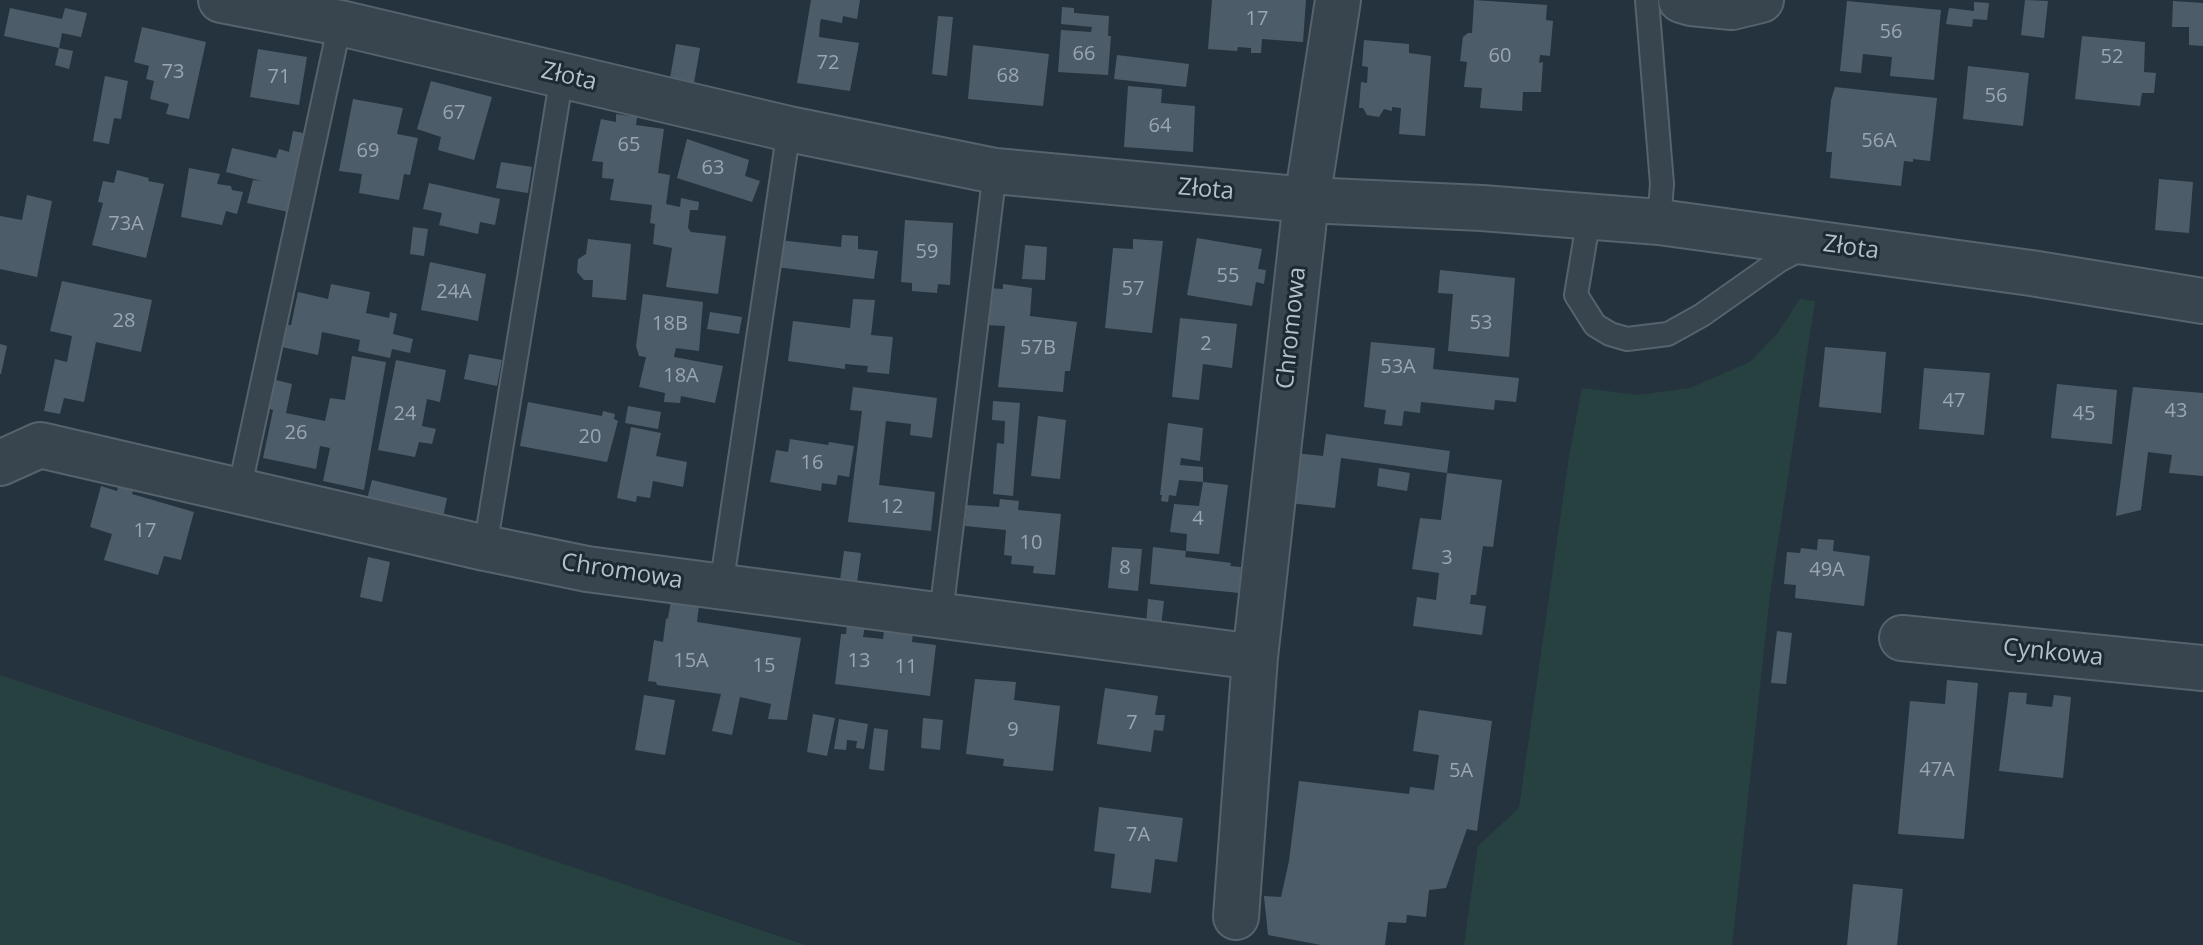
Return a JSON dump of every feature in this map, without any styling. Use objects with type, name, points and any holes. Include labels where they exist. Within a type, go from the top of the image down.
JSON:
[{"type":"street","name":"Złota","points":[[221,0],[264,3],[789,129],[995,171],[1307,200],[1482,208],[1659,222],[2031,273],[2203,301]]},
{"type":"street","name":"Chromowa","points":[[1236,917],[1255,657],[1307,200],[1338,0]]},
{"type":"street","points":[[1681,0],[1732,7],[1761,0]]},
{"type":"street","name":"Chromowa","points":[[0,463],[40,445],[587,569],[1255,657]]},
{"type":"street","name":"Cynkowa","points":[[1902,638],[2203,668]]},
{"type":"lane","points":[[1647,0],[1662,184],[1659,222]]},
{"type":"lane","points":[[239,491],[340,23]]},
{"type":"lane","points":[[485,548],[562,75]]},
{"type":"lane","points":[[721,587],[789,129]]},
{"type":"lane","points":[[941,614],[995,171]]},
{"type":"lane","points":[[1591,217],[1576,295],[1595,325],[1627,339],[1668,334],[1702,315],[1780,260],[1814,242]]},
{"type":"green space","points":[[1800,299],[1815,301],[1770,594],[1732,945],[1464,945],[1478,846],[1519,808],[1569,457],[1582,388],[1639,395],[1690,388],[1750,362],[1777,334]]},
{"type":"green space","points":[[0,675],[805,945],[0,945]]},
{"type":"building","points":[[811,0],[860,0],[857,19],[843,16],[842,23],[821,19],[820,23],[819,37],[859,43],[850,91],[797,83]]},
{"type":"building","points":[[1212,0],[1306,0],[1303,42],[1262,39],[1261,53],[1251,53],[1251,48],[1238,47],[1237,51],[1208,49]]},
{"type":"building","points":[[1474,0],[1547,5],[1546,20],[1553,21],[1550,56],[1540,55],[1539,63],[1543,62],[1541,92],[1523,92],[1522,111],[1480,108],[1482,88],[1464,87],[1467,62],[1460,61],[1463,37],[1472,33]]},
{"type":"building","points":[[2025,0],[2048,1],[2044,38],[2021,35]]},
{"type":"building","points":[[1847,1],[1941,10],[1934,80],[1890,76],[1892,57],[1863,54],[1861,73],[1840,71]]},
{"type":"building","points":[[2173,1],[2203,3],[2203,46],[2189,45],[2189,27],[2172,27]]},
{"type":"building","points":[[1974,2],[1989,3],[1987,20],[1973,19],[1972,27],[1946,24],[1949,8],[1974,11]]},
{"type":"building","points":[[1062,7],[1074,8],[1074,13],[1109,16],[1108,75],[1058,72],[1061,30],[1091,32],[1092,27],[1061,24]]},
{"type":"building","points":[[10,8],[62,19],[65,8],[87,13],[81,37],[62,33],[59,48],[4,36]]},
{"type":"building","points":[[938,16],[953,17],[947,76],[932,74]]},
{"type":"building","points":[[142,27],[206,42],[189,119],[166,114],[169,104],[150,99],[154,81],[146,79],[149,66],[134,62]]},
{"type":"building","points":[[2082,36],[2145,42],[2144,72],[2156,73],[2154,93],[2142,93],[2140,106],[2075,99]]},
{"type":"building","points":[[1364,40],[1409,44],[1409,53],[1431,56],[1425,136],[1399,134],[1401,108],[1392,107],[1392,111],[1384,109],[1379,117],[1367,115],[1363,108],[1359,108],[1361,82],[1367,83],[1368,67],[1362,66]]},
{"type":"building","points":[[676,44],[700,48],[694,83],[670,78]]},
{"type":"building","points":[[973,45],[1049,54],[1043,106],[968,99]]},
{"type":"building","points":[[59,48],[73,51],[69,69],[55,65]]},
{"type":"building","points":[[258,49],[307,57],[299,105],[250,97]]},
{"type":"building","points":[[1117,55],[1189,64],[1186,87],[1114,79]]},
{"type":"building","points":[[1968,66],[2029,73],[2023,126],[1963,119]]},
{"type":"building","points":[[105,76],[128,81],[121,119],[114,118],[109,144],[93,141]]},
{"type":"building","points":[[431,81],[492,97],[474,160],[438,150],[441,137],[417,129]]},
{"type":"building","points":[[1128,86],[1162,89],[1161,103],[1195,106],[1193,152],[1124,147]]},
{"type":"building","points":[[1835,87],[1937,98],[1930,161],[1904,161],[1901,186],[1830,178],[1832,152],[1826,152]]},
{"type":"building","points":[[353,99],[403,108],[397,134],[418,138],[410,175],[404,174],[399,200],[359,193],[362,174],[339,171]]},
{"type":"building","points":[[616,114],[637,117],[636,125],[664,129],[658,173],[670,175],[666,204],[680,207],[681,198],[699,202],[698,210],[690,210],[688,228],[691,232],[726,236],[718,294],[666,287],[672,248],[653,244],[655,224],[650,223],[652,205],[610,200],[614,179],[602,178],[603,162],[592,161],[601,119],[616,122]]},
{"type":"building","points":[[293,131],[303,133],[288,212],[247,203],[253,180],[262,181],[226,172],[232,148],[276,158],[279,149],[289,152]]},
{"type":"building","points":[[687,139],[749,160],[745,176],[760,181],[752,202],[677,178]]},
{"type":"building","points":[[501,162],[532,167],[528,193],[496,188]]},
{"type":"building","points":[[189,168],[220,174],[217,184],[243,192],[237,214],[226,211],[222,225],[181,217]]},
{"type":"building","points":[[117,170],[164,184],[146,258],[92,245],[103,203],[98,202],[103,181],[114,183]]},
{"type":"building","points":[[2159,179],[2193,182],[2189,233],[2155,230]]},
{"type":"building","points":[[429,183],[500,199],[495,225],[480,222],[478,234],[439,225],[442,213],[423,209]]},
{"type":"building","points":[[27,195],[52,201],[37,277],[0,269],[0,216],[22,220]]},
{"type":"building","points":[[905,220],[953,223],[950,285],[938,284],[937,293],[912,291],[912,283],[901,282]]},
{"type":"building","points":[[413,227],[428,229],[424,256],[410,254]]},
{"type":"building","points":[[842,235],[858,236],[858,249],[878,251],[874,279],[776,267],[779,240],[841,247]]},
{"type":"building","points":[[1197,238],[1262,249],[1258,269],[1266,270],[1264,284],[1256,282],[1252,306],[1187,295]]},
{"type":"building","points":[[588,239],[631,244],[626,300],[592,297],[593,280],[584,280],[577,272],[578,259],[586,254]]},
{"type":"building","points":[[1133,239],[1163,241],[1152,333],[1105,328],[1113,248],[1133,249]]},
{"type":"building","points":[[1025,245],[1047,247],[1045,280],[1022,279]]},
{"type":"building","points":[[430,262],[486,274],[478,321],[421,310]]},
{"type":"building","points":[[1440,270],[1515,278],[1509,357],[1448,351],[1453,294],[1438,293]]},
{"type":"building","points":[[62,281],[152,300],[141,352],[96,342],[84,402],[64,398],[60,414],[44,411],[55,359],[67,362],[72,336],[50,331]]},
{"type":"building","points":[[331,284],[370,292],[366,313],[389,318],[390,312],[397,314],[393,334],[413,339],[410,353],[392,349],[390,358],[358,351],[360,340],[322,332],[318,355],[282,347],[288,325],[291,325],[298,292],[328,299]]},
{"type":"building","points":[[1003,284],[1032,288],[1030,316],[1077,322],[1070,371],[1065,371],[1063,392],[998,387],[1005,326],[985,325],[986,288],[1003,289]]},
{"type":"building","points":[[643,294],[703,302],[699,351],[676,348],[674,357],[723,366],[715,403],[681,396],[680,403],[664,402],[665,393],[639,387],[646,357],[639,356],[636,346]]},
{"type":"building","points":[[853,299],[875,300],[871,335],[893,337],[889,374],[867,372],[868,366],[845,364],[845,369],[788,361],[793,321],[850,328]]},
{"type":"building","points":[[710,312],[742,317],[739,334],[707,329]]},
{"type":"building","points":[[1180,318],[1237,324],[1232,368],[1203,364],[1199,400],[1172,397]]},
{"type":"building","points":[[1371,342],[1435,348],[1433,369],[1519,378],[1516,402],[1495,400],[1494,410],[1421,402],[1420,413],[1404,411],[1402,426],[1384,424],[1386,410],[1364,407]]},
{"type":"building","points":[[0,344],[7,346],[1,374],[0,374]]},
{"type":"building","points":[[1825,347],[1886,352],[1881,413],[1819,407]]},
{"type":"building","points":[[469,354],[502,360],[497,386],[464,379]]},
{"type":"building","points":[[352,356],[386,362],[364,490],[323,481],[330,448],[320,446],[316,469],[263,458],[273,410],[267,408],[272,379],[292,384],[286,413],[325,421],[330,398],[345,400]]},
{"type":"building","points":[[396,360],[446,370],[440,402],[427,399],[422,426],[436,429],[432,444],[419,442],[415,457],[378,450]]},
{"type":"building","points":[[1924,368],[1990,373],[1984,435],[1919,429]]},
{"type":"building","points":[[2057,384],[2117,390],[2112,444],[2051,438]]},
{"type":"building","points":[[853,387],[937,398],[932,438],[910,435],[911,424],[886,421],[879,485],[935,492],[931,531],[848,522],[862,411],[850,410]]},
{"type":"building","points":[[2133,387],[2203,393],[2203,476],[2169,473],[2172,455],[2148,452],[2141,510],[2116,516]]},
{"type":"building","points":[[993,401],[1020,403],[1013,496],[993,494],[997,443],[1004,444],[1005,421],[992,420]]},
{"type":"building","points":[[528,402],[602,416],[603,411],[615,414],[614,419],[618,421],[607,462],[520,446]]},
{"type":"building","points":[[628,406],[661,412],[658,429],[625,423]]},
{"type":"building","points":[[1038,416],[1066,420],[1060,479],[1031,476]]},
{"type":"building","points":[[1168,423],[1203,428],[1200,461],[1181,458],[1180,465],[1203,467],[1203,482],[1179,480],[1176,496],[1169,495],[1168,502],[1161,501],[1160,495]]},
{"type":"building","points":[[631,427],[661,433],[656,456],[687,462],[683,487],[653,481],[650,498],[637,496],[636,502],[617,498]]},
{"type":"building","points":[[1326,434],[1450,451],[1447,473],[1341,458],[1335,508],[1289,503],[1295,453],[1323,456]]},
{"type":"building","points":[[790,439],[854,446],[849,477],[838,475],[836,485],[822,483],[821,491],[770,482],[776,450],[788,452]]},
{"type":"building","points":[[1379,468],[1410,473],[1407,491],[1377,486]]},
{"type":"building","points":[[1447,473],[1502,480],[1493,547],[1483,546],[1476,595],[1471,595],[1470,604],[1486,606],[1482,635],[1413,626],[1417,597],[1436,600],[1439,573],[1412,569],[1420,518],[1441,520]]},
{"type":"building","points":[[372,480],[447,498],[442,522],[366,503]]},
{"type":"building","points":[[120,481],[135,485],[132,494],[194,512],[181,560],[164,556],[158,575],[104,560],[112,534],[90,527],[101,486],[117,491]]},
{"type":"building","points":[[1203,482],[1228,485],[1219,554],[1186,551],[1187,534],[1170,532],[1174,504],[1199,506]]},
{"type":"building","points":[[1000,499],[1019,501],[1018,510],[1061,514],[1055,575],[1033,573],[1034,566],[1011,564],[1012,556],[1004,555],[1006,530],[965,526],[967,505],[999,507]]},
{"type":"building","points":[[1818,539],[1834,540],[1833,551],[1870,556],[1864,606],[1795,598],[1796,585],[1784,584],[1787,552],[1800,553],[1801,548],[1817,550]]},
{"type":"building","points":[[1112,547],[1142,549],[1138,591],[1108,588]]},
{"type":"building","points":[[1153,547],[1186,551],[1185,557],[1241,567],[1239,593],[1150,584]]},
{"type":"building","points":[[844,551],[861,553],[856,590],[839,588]]},
{"type":"building","points":[[368,557],[390,562],[382,602],[360,597]]},
{"type":"building","points":[[1148,599],[1164,601],[1161,626],[1146,625]]},
{"type":"building","points":[[671,601],[699,606],[697,622],[801,638],[787,720],[768,719],[771,704],[740,697],[732,735],[712,731],[721,694],[648,681],[654,640],[663,642]]},
{"type":"building","points":[[847,624],[865,626],[863,637],[883,639],[885,624],[913,632],[912,642],[936,645],[930,696],[835,684],[841,634],[846,634]]},
{"type":"building","points":[[1777,631],[1792,633],[1786,684],[1771,683]]},
{"type":"building","points":[[975,679],[1016,682],[1014,700],[1060,706],[1053,771],[1003,766],[1004,759],[966,754]]},
{"type":"building","points":[[1947,680],[1978,683],[1964,839],[1898,834],[1910,701],[1945,704]]},
{"type":"building","points":[[1105,688],[1158,696],[1155,715],[1165,715],[1163,731],[1154,730],[1151,752],[1097,744]]},
{"type":"building","points":[[2009,692],[2027,693],[2026,704],[2052,707],[2054,695],[2071,697],[2063,778],[1999,771]]},
{"type":"building","points":[[644,695],[675,700],[665,755],[635,750]]},
{"type":"building","points":[[1419,710],[1492,721],[1477,831],[1467,829],[1446,888],[1429,890],[1426,917],[1407,915],[1406,923],[1388,922],[1385,945],[1321,945],[1268,935],[1264,896],[1281,897],[1299,781],[1409,794],[1410,787],[1434,790],[1439,755],[1413,751]]},
{"type":"building","points":[[813,714],[835,718],[827,756],[807,752]]},
{"type":"building","points":[[923,718],[943,720],[940,750],[921,748]]},
{"type":"building","points":[[839,719],[868,724],[864,749],[856,748],[857,741],[847,740],[846,750],[834,749]]},
{"type":"building","points":[[874,728],[888,730],[884,771],[869,769]]},
{"type":"building","points":[[1099,807],[1183,818],[1177,862],[1155,859],[1151,893],[1111,888],[1115,854],[1094,851]]},
{"type":"building","points":[[1853,884],[1903,889],[1897,945],[1847,945]]}]
